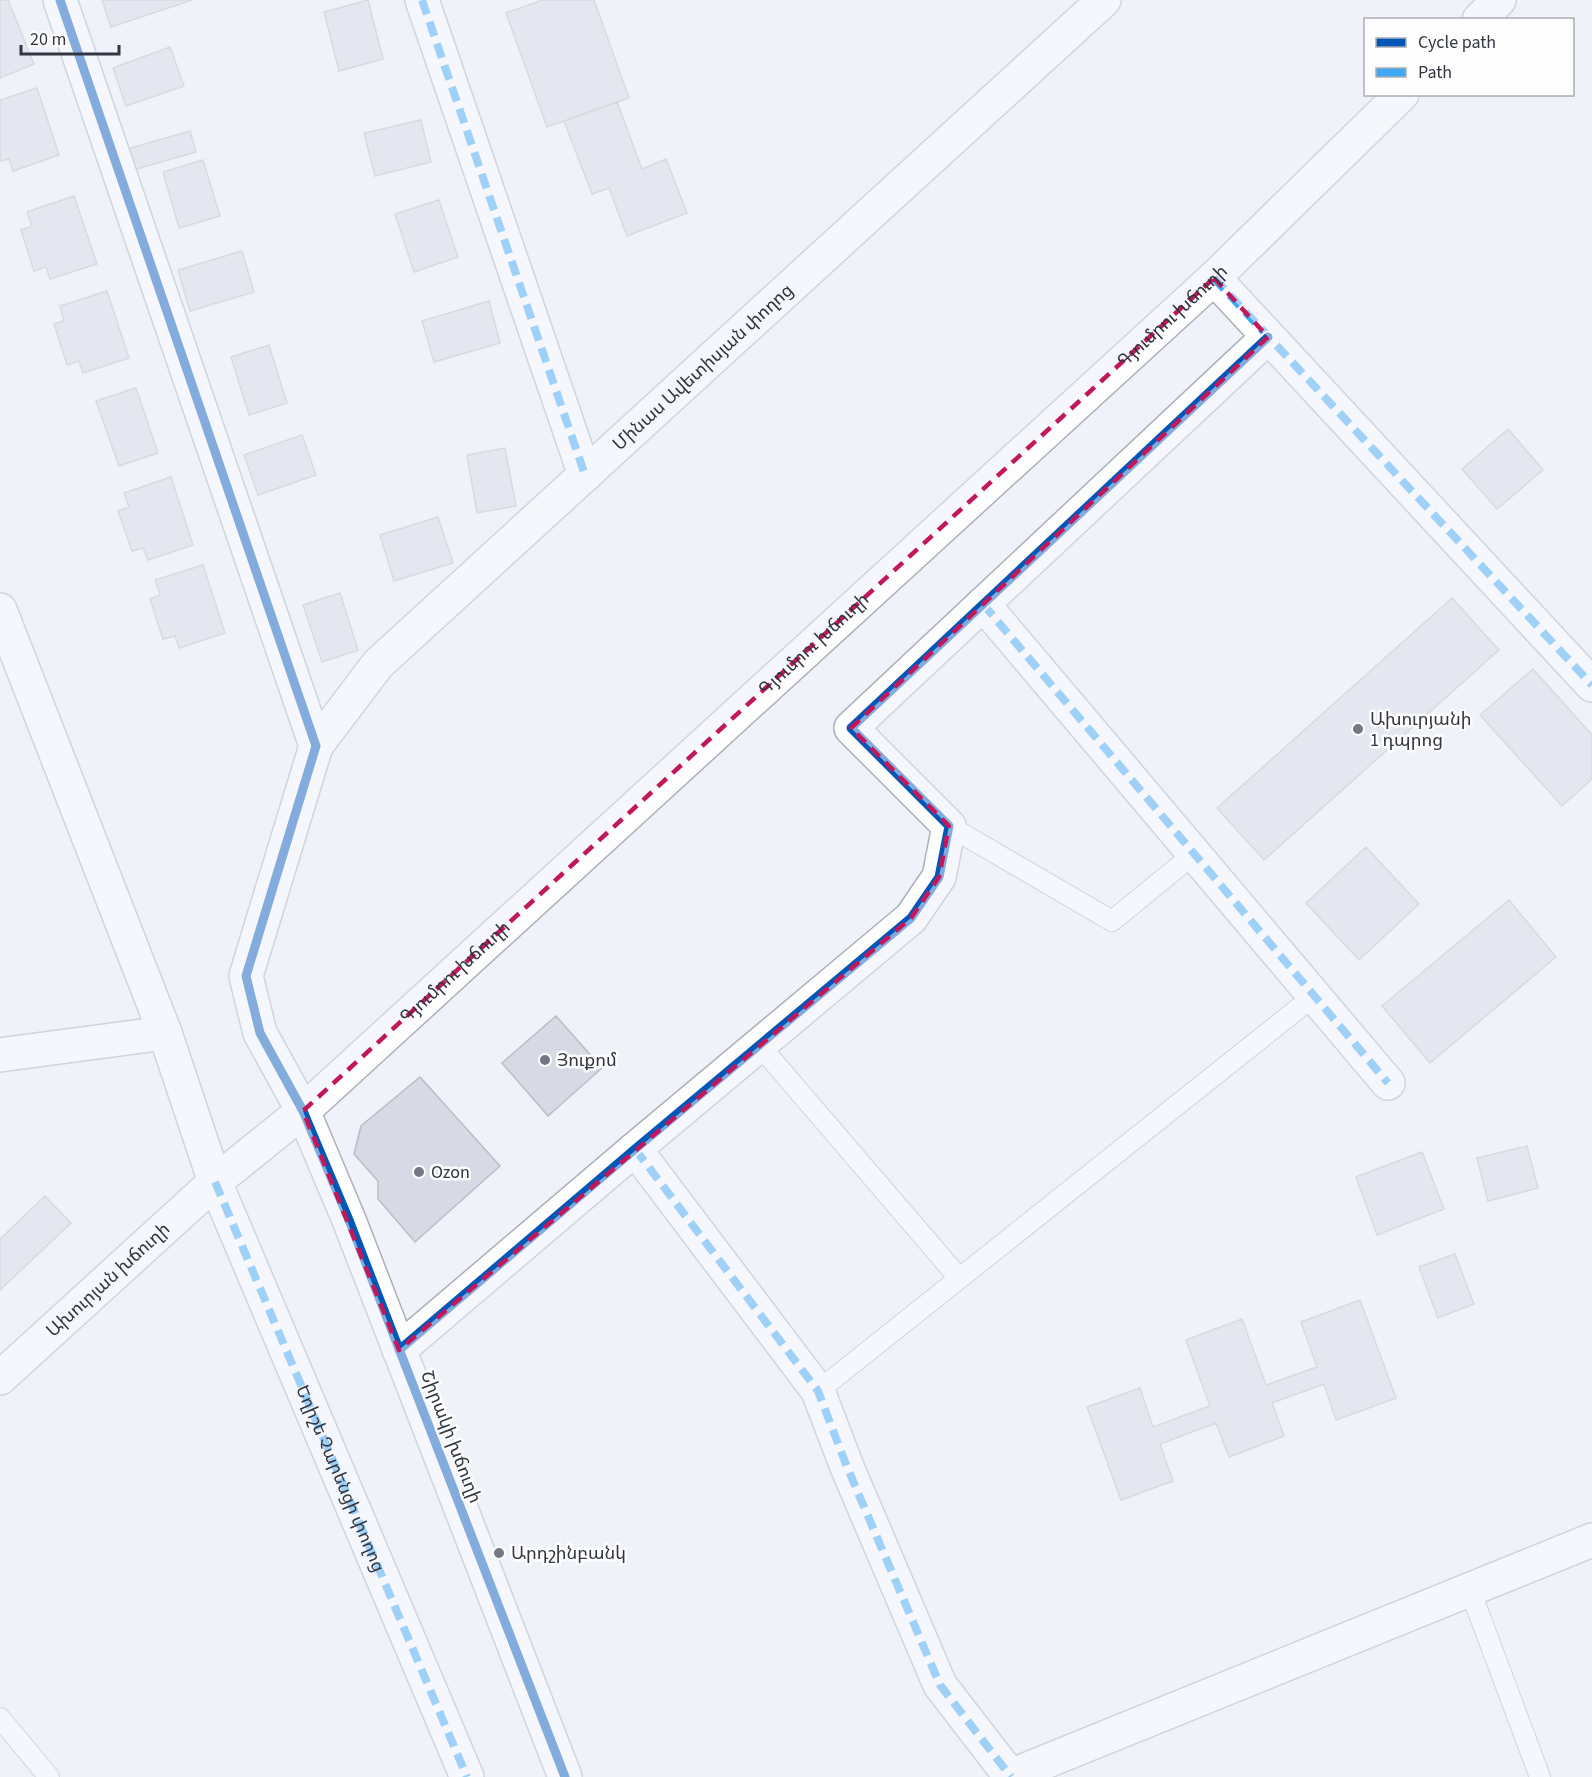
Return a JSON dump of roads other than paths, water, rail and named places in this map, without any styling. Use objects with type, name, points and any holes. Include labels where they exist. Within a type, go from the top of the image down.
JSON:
[{"type":"street","points":[[60,0],[316,746]]},
{"type":"street","points":[[422,0],[585,475]]},
{"type":"street","name":"Մինաս Ավետիսյան փողոց","points":[[316,746],[378,664],[1104,0]]},
{"type":"street","points":[[1481,18],[1499,0]]},
{"type":"street","name":"Գյումրու խճուղի","points":[[215,1182],[303,1111],[1214,278],[1400,96]]},
{"type":"street","points":[[1214,278],[1592,685]]},
{"type":"street","points":[[399,1350],[911,918],[939,877],[949,826],[851,728],[1268,337]]},
{"type":"street","points":[[983,604],[1388,1083]]},
{"type":"street","name":"Եղիշե Չարենցի փողոց","points":[[0,610],[165,1033],[215,1182],[467,1777]]},
{"type":"street","name":"Շիրակի խճուղի","points":[[316,746],[246,976],[260,1033],[303,1111],[349,1220],[565,1777]]},
{"type":"street","points":[[0,1055],[165,1033]]},
{"type":"street","points":[[635,1149],[818,1391],[847,1467],[940,1685],[1010,1777],[1592,1540]]},
{"type":"street","name":"Ախուրյան խճուղի","points":[[0,1378],[215,1182]]},
{"type":"lane","points":[[949,826],[1112,921],[1194,854]]},
{"type":"lane","points":[[818,1391],[1314,996]]},
{"type":"lane","points":[[760,1046],[959,1278]]},
{"type":"lane","points":[[1470,1590],[1540,1777]]},
{"type":"lane","points":[[0,1718],[49,1777]]},
{"type":"place","name":"Ախուրյանի 1 դպրոց","points":[[1358,729]]},
{"type":"place","name":"Յուքոմ","points":[[545,1060]]},
{"type":"place","name":"Ozon","points":[[419,1172]]},
{"type":"place","name":"Արդշինբանկ","points":[[499,1553]]}]
